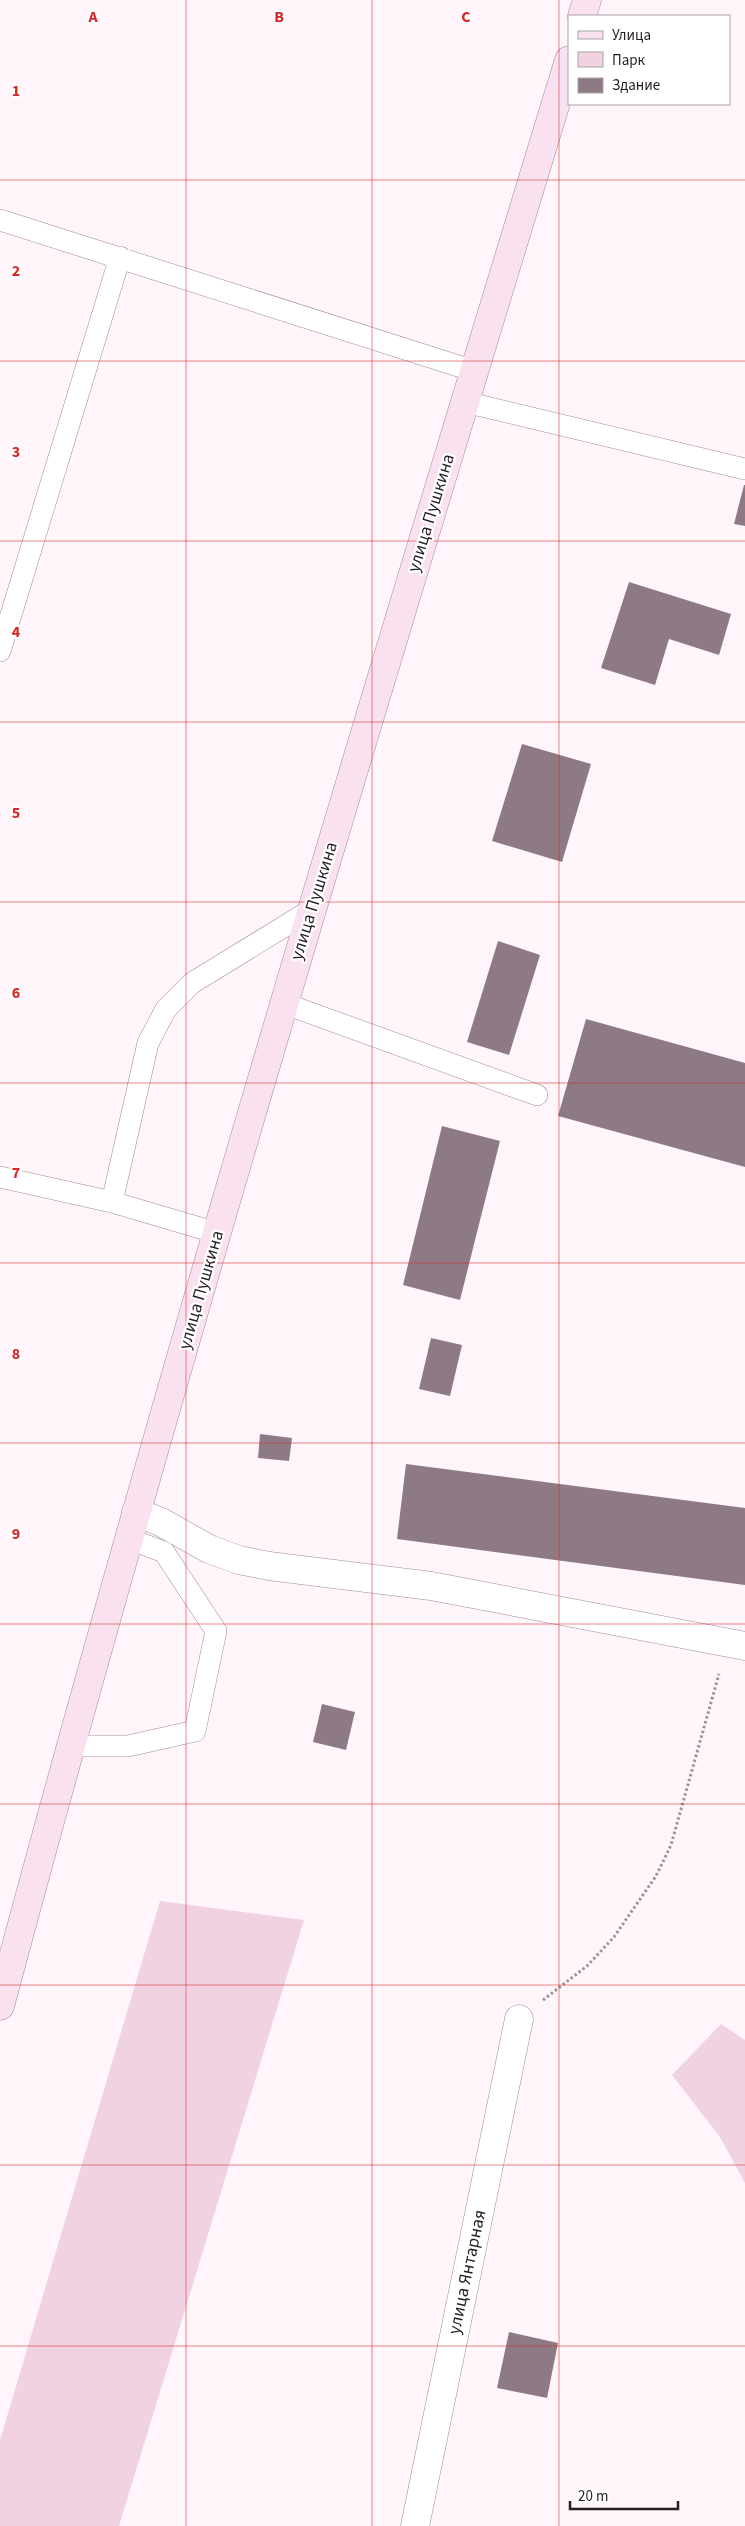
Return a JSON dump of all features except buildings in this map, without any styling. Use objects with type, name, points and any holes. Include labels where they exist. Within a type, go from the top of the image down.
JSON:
[{"type":"street","points":[[582,15],[587,0]]},
{"type":"street","name":"улица Пушкина","points":[[0,2006],[70,1746],[136,1512],[283,1003],[568,63]]},
{"type":"street","points":[[136,1512],[161,1522],[209,1549],[239,1560],[269,1566],[431,1586],[736,1645]]},
{"type":"street","name":"улица Янтарная","points":[[415,2526],[519,2019]]},
{"type":"lane","points":[[0,220],[474,371]]},
{"type":"lane","points":[[0,651],[120,257]]},
{"type":"lane","points":[[465,402],[745,469]]},
{"type":"lane","points":[[112,1202],[148,1043],[166,1009],[192,983],[311,910]]},
{"type":"lane","points":[[283,1003],[537,1095]]},
{"type":"lane","points":[[0,1177],[112,1202],[217,1233]]},
{"type":"lane","points":[[70,1746],[128,1746],[195,1731],[216,1631],[164,1552],[129,1539]]},
{"type":"path","points":[[519,2019],[587,1966],[614,1937],[656,1876],[671,1845],[736,1645]]},
{"type":"green space","points":[[160,1901],[304,1920],[119,2526],[0,2526],[0,2440]]},
{"type":"green space","points":[[721,2024],[745,2040],[745,2183],[720,2137],[672,2075]]}]
